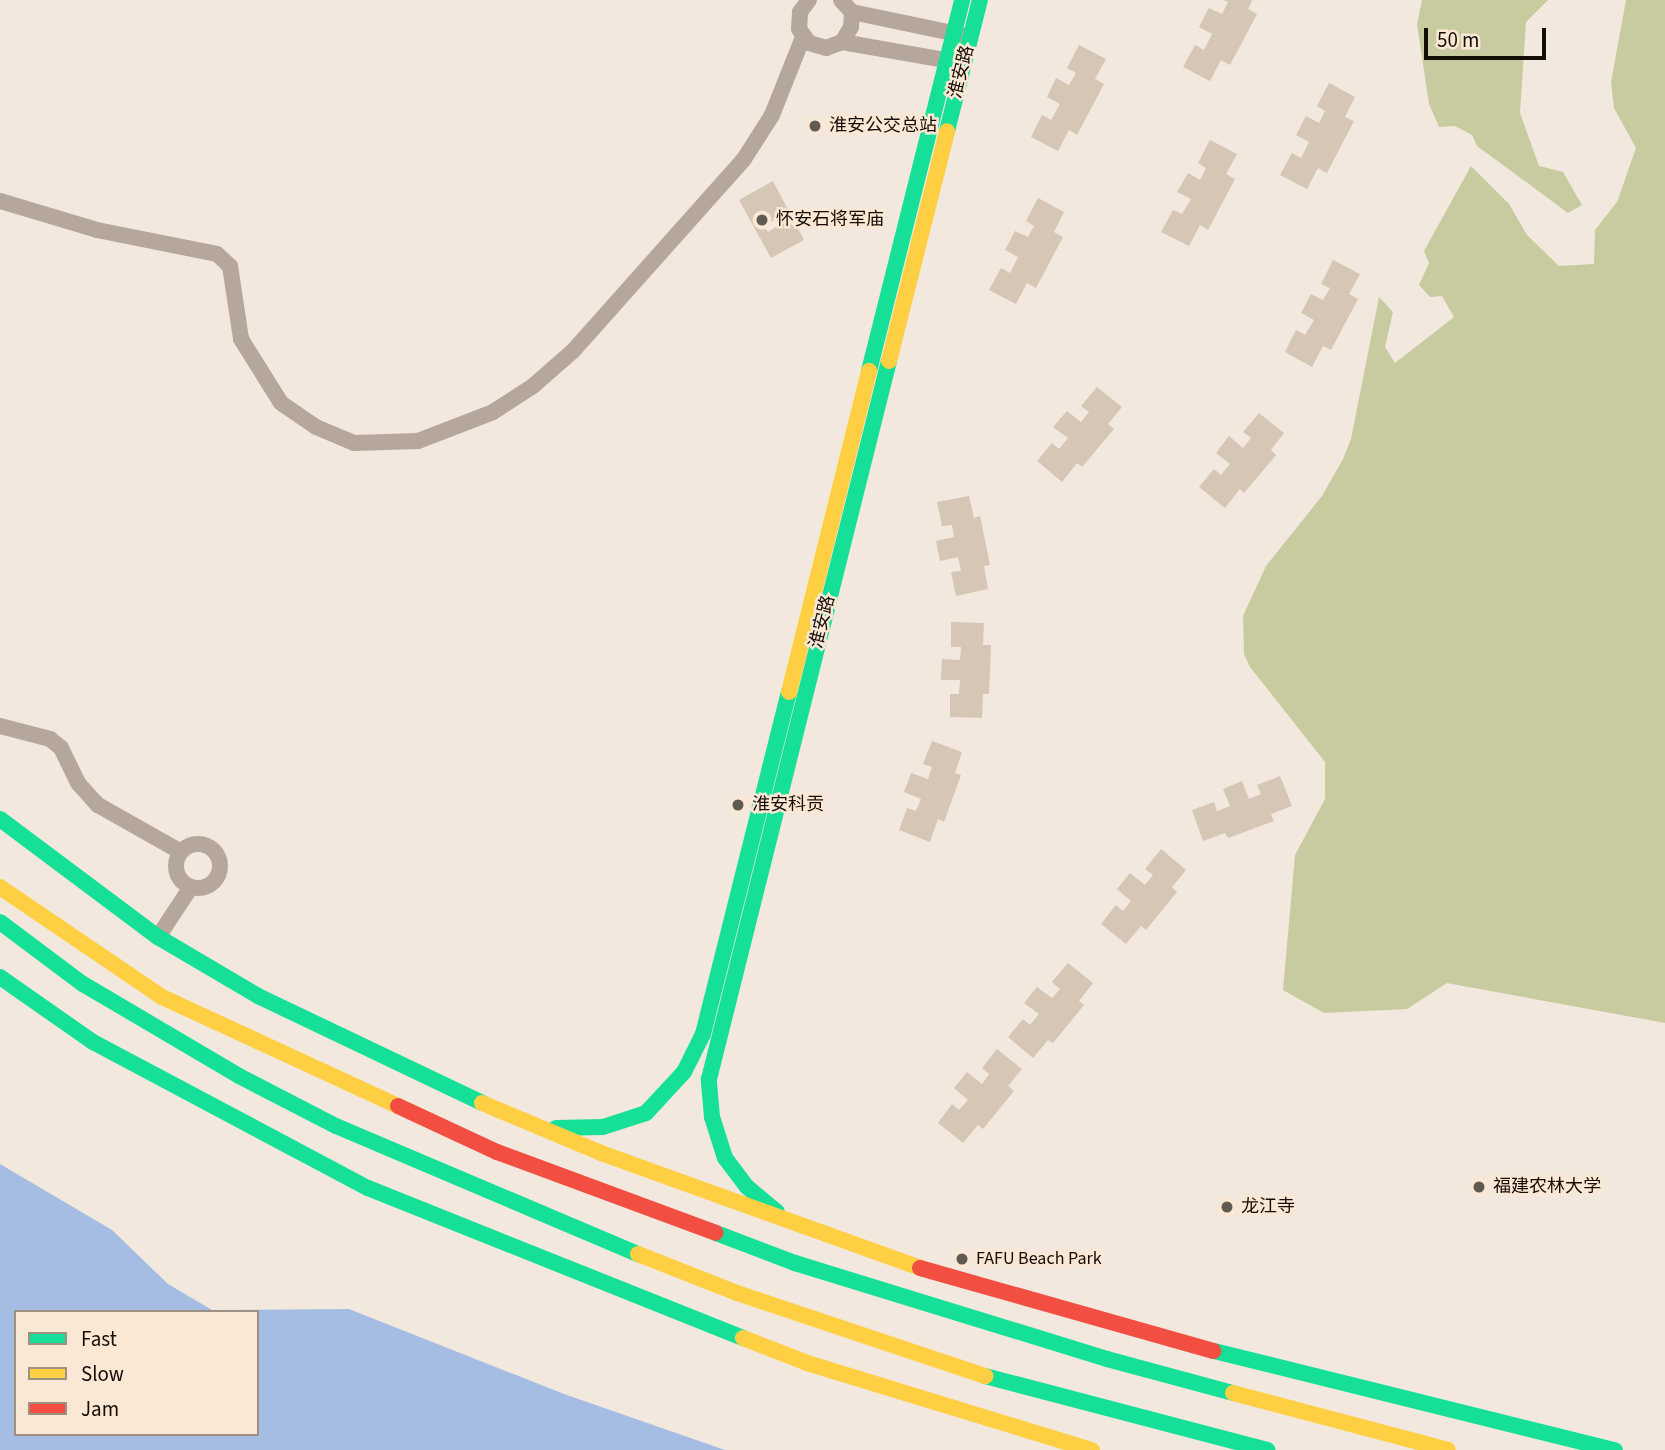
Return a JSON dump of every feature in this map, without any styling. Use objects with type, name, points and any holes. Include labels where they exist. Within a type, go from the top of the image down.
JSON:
[{"type":"main road","name":"淮安路","points":[[539,1126],[592,1129],[646,1113],[670,1090],[696,1052],[962,0]]},
{"type":"main road","name":"淮安路","points":[[788,1221],[747,1187],[725,1157],[712,1116],[709,1079],[980,0]]},
{"type":"main road","points":[[0,819],[158,937],[323,1028],[539,1126],[909,1265],[1199,1347],[1615,1450]]},
{"type":"main road","points":[[0,887],[162,997],[497,1152],[795,1263],[1107,1359],[1448,1450]]},
{"type":"main road","points":[[0,922],[83,984],[239,1076],[336,1126],[521,1208],[737,1293],[971,1371],[1267,1450]]},
{"type":"main road","points":[[0,977],[75,1030],[192,1098],[331,1170],[449,1223],[807,1363],[1092,1450]]},
{"type":"street","points":[[0,201],[97,230],[217,254],[230,266],[241,340],[281,403],[316,426],[354,443],[418,441],[493,412],[533,386],[573,351],[744,159],[772,115],[803,37],[798,20],[805,1]]},
{"type":"street","points":[[842,42],[851,27],[846,6],[971,37]]},
{"type":"street","points":[[803,37],[817,47],[842,42],[965,63]]},
{"type":"street","points":[[0,726],[50,739],[61,748],[78,783],[98,805],[181,852]]},
{"type":"street","points":[[158,937],[191,887],[212,883],[220,862],[206,846],[193,845],[181,852],[177,872],[191,887]]},
{"type":"green space","points":[[1422,0],[1548,0],[1526,22],[1520,113],[1539,166],[1563,172],[1582,205],[1568,213],[1477,146],[1472,135],[1455,126],[1439,127],[1429,104],[1417,24]]},
{"type":"green space","points":[[1626,0],[1665,0],[1665,1023],[1447,983],[1407,1009],[1324,1013],[1283,990],[1295,855],[1325,799],[1325,762],[1250,667],[1244,654],[1243,616],[1266,566],[1322,496],[1343,459],[1351,439],[1379,297],[1393,312],[1385,347],[1395,363],[1454,317],[1442,296],[1430,297],[1419,285],[1429,263],[1424,251],[1471,166],[1509,204],[1527,235],[1559,266],[1594,264],[1595,230],[1617,202],[1636,148],[1614,108],[1611,82]]},
{"type":"water","points":[[0,1164],[112,1230],[168,1284],[212,1310],[349,1309],[564,1394],[725,1450],[0,1450]]},
{"type":"building","points":[[1224,0],[1252,0],[1248,9],[1257,14],[1230,65],[1221,60],[1210,81],[1183,67],[1195,45],[1204,50],[1212,34],[1199,27],[1209,8],[1222,14],[1228,2]]},
{"type":"building","points":[[1079,45],[1106,59],[1095,79],[1104,84],[1077,135],[1069,130],[1058,151],[1031,137],[1042,115],[1051,120],[1060,104],[1047,97],[1056,78],[1069,85],[1076,73],[1067,68]]},
{"type":"building","points":[[1329,83],[1355,97],[1345,117],[1354,121],[1327,173],[1318,168],[1307,189],[1280,175],[1292,153],[1301,158],[1309,142],[1296,135],[1306,116],[1319,123],[1325,111],[1317,106]]},
{"type":"building","points":[[1210,140],[1237,154],[1226,174],[1235,179],[1208,230],[1200,225],[1189,246],[1161,232],[1173,210],[1182,214],[1191,199],[1177,192],[1188,173],[1200,180],[1206,168],[1198,163]]},
{"type":"building","name":"怀安石将军庙","points":[[773,181],[804,240],[771,258],[739,200]],"holes":[[[778,218],[782,223],[768,232],[764,226]]]},
{"type":"building","points":[[1038,198],[1064,212],[1054,232],[1063,237],[1036,288],[1027,283],[1016,304],[989,290],[1001,268],[1010,273],[1018,257],[1005,250],[1015,231],[1028,237],[1034,226],[1026,221]]},
{"type":"building","points":[[1333,260],[1360,274],[1349,294],[1358,299],[1331,350],[1323,346],[1312,367],[1285,352],[1296,330],[1305,335],[1314,320],[1301,313],[1311,294],[1323,300],[1330,288],[1321,284]]},
{"type":"building","points":[[1097,387],[1122,407],[1108,424],[1114,429],[1082,467],[1077,463],[1062,482],[1037,461],[1052,443],[1059,449],[1068,438],[1053,427],[1067,411],[1081,422],[1089,412],[1081,406]]},
{"type":"building","points":[[1259,413],[1284,433],[1271,450],[1276,455],[1244,493],[1240,489],[1225,508],[1199,487],[1214,469],[1221,475],[1230,464],[1216,453],[1229,436],[1243,448],[1251,438],[1243,432]]},
{"type":"building","points":[[969,496],[974,518],[980,516],[990,565],[984,566],[988,589],[956,596],[951,572],[961,571],[958,557],[940,561],[936,541],[954,537],[952,525],[942,526],[937,502]]},
{"type":"building","points":[[951,622],[984,623],[983,645],[991,645],[989,694],[983,694],[982,718],[950,717],[950,694],[959,694],[960,680],[941,680],[942,659],[960,660],[961,647],[951,647]]},
{"type":"building","points":[[932,741],[962,752],[955,773],[961,775],[944,822],[938,819],[930,842],[899,830],[907,808],[916,811],[921,799],[904,792],[911,773],[928,779],[932,767],[923,764]]},
{"type":"building","points":[[1280,776],[1292,806],[1271,814],[1274,821],[1228,838],[1225,833],[1203,841],[1192,810],[1214,802],[1217,811],[1230,806],[1223,789],[1242,781],[1249,799],[1261,794],[1257,785]]},
{"type":"building","points":[[1161,849],[1186,870],[1172,887],[1177,892],[1146,930],[1141,926],[1126,944],[1101,924],[1116,905],[1123,911],[1131,901],[1117,889],[1130,873],[1145,885],[1153,875],[1145,869]]},
{"type":"building","points":[[1068,963],[1093,983],[1079,1001],[1084,1005],[1053,1043],[1048,1040],[1033,1058],[1008,1037],[1023,1019],[1030,1025],[1039,1014],[1024,1003],[1037,987],[1052,998],[1060,989],[1052,982]]},
{"type":"building","points":[[997,1049],[1022,1069],[1008,1086],[1014,1091],[983,1129],[978,1125],[963,1143],[938,1123],[952,1104],[959,1110],[968,1100],[954,1088],[967,1072],[982,1084],[989,1074],[982,1068]]},
{"type":"traffic: fast","points":[[869,371],[962,0]]},
{"type":"traffic: fast","points":[[947,131],[980,0]]},
{"type":"traffic: fast","points":[[777,1212],[747,1187],[725,1158],[712,1117],[709,1079],[889,361]]},
{"type":"traffic: fast","points":[[556,1128],[603,1127],[646,1113],[684,1072],[703,1034],[789,692]]},
{"type":"traffic: fast","points":[[0,819],[158,937],[258,996],[482,1103]]},
{"type":"traffic: fast","points":[[0,922],[83,984],[239,1076],[336,1126],[638,1254]]},
{"type":"traffic: fast","points":[[0,977],[93,1042],[368,1188],[743,1338]]},
{"type":"traffic: fast","points":[[716,1233],[795,1263],[1107,1359],[1233,1393]]},
{"type":"traffic: fast","points":[[1214,1351],[1615,1450]]},
{"type":"traffic: fast","points":[[985,1376],[1267,1450]]},
{"type":"traffic: slow","points":[[889,361],[947,131]]},
{"type":"traffic: slow","points":[[789,692],[869,371]]},
{"type":"traffic: slow","points":[[0,887],[162,997],[398,1106]]},
{"type":"traffic: slow","points":[[482,1103],[601,1153],[920,1268]]},
{"type":"traffic: slow","points":[[638,1254],[737,1293],[985,1376]]},
{"type":"traffic: slow","points":[[743,1338],[807,1363],[1092,1450]]},
{"type":"traffic: slow","points":[[1233,1393],[1448,1450]]},
{"type":"traffic: jam","points":[[398,1106],[497,1152],[716,1233]]},
{"type":"traffic: jam","points":[[920,1268],[1214,1351]]},
{"type":"place","name":"淮安公交总站","points":[[815,126]]},
{"type":"place","name":"怀安石将军庙","points":[[762,220]]},
{"type":"place","name":"淮安科贡","points":[[738,805]]},
{"type":"place","name":"福建农林大学","points":[[1479,1187]]},
{"type":"place","name":"龙江寺","points":[[1227,1207]]},
{"type":"place","name":"FAFU Beach Park","points":[[962,1259]]}]
